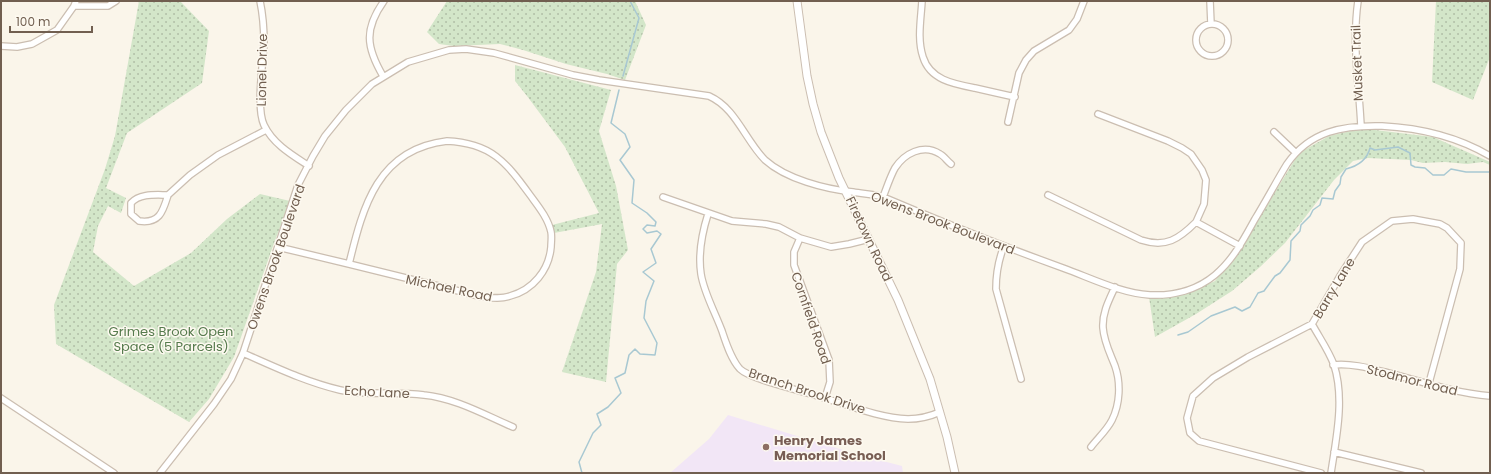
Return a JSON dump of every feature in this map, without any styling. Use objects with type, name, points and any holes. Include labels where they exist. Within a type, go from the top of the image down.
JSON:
[{"type":"street","points":[[1,46],[17,47],[32,44],[57,30],[75,4],[108,6],[116,1]]},
{"type":"street","name":"Lionel Drive","points":[[260,1],[263,13],[264,42],[260,109],[263,124],[276,143],[291,155],[309,166]]},
{"type":"street","points":[[383,76],[374,62],[369,43],[369,32],[372,21],[384,1]]},
{"type":"street","name":"Firetown Road","points":[[798,1],[803,46],[813,104],[827,148],[898,300],[930,380],[940,412],[955,473]]},
{"type":"street","points":[[922,1],[920,25],[921,50],[924,62],[932,73],[951,83],[1015,97]]},
{"type":"street","points":[[1008,122],[1015,97],[1019,73],[1026,60],[1034,51],[1069,30],[1077,19],[1084,1]]},
{"type":"street","points":[[1210,1],[1211,24]]},
{"type":"street","name":"Musket Trail","points":[[1358,1],[1355,28],[1355,54],[1360,126]]},
{"type":"street","points":[[1211,24],[1222,27],[1228,36],[1229,41],[1225,51],[1216,56],[1210,56],[1201,52],[1196,42],[1198,32],[1202,28],[1211,24]]},
{"type":"street","name":"Owens Brook Boulevard","points":[[160,473],[214,404],[230,379],[243,353],[298,185],[325,136],[346,110],[372,84],[383,76],[408,62],[449,50],[466,49],[494,53],[573,75],[709,96],[717,99],[733,116],[766,161],[784,173],[798,179],[847,191],[871,193],[883,197],[1004,246],[1115,287],[1134,293],[1150,295],[1167,295],[1183,292],[1214,276],[1226,265],[1240,246],[1295,152],[1306,143],[1328,132],[1360,126],[1401,127],[1434,132],[1456,139],[1490,156]]},
{"type":"street","points":[[1048,195],[1134,237],[1150,243],[1167,242],[1177,238],[1186,232],[1196,222],[1204,204],[1206,180],[1202,170],[1191,154],[1168,141],[1098,114]]},
{"type":"street","points":[[168,195],[149,195],[135,199],[131,203],[131,214],[139,221],[148,221],[160,216],[168,195],[190,176],[218,155],[266,130]]},
{"type":"street","points":[[1274,132],[1295,152]]},
{"type":"street","name":"Michael Road","points":[[278,247],[461,292],[498,299],[512,296],[530,286],[539,278],[545,270],[549,259],[551,233],[542,212],[512,171],[502,160],[487,151],[469,144],[447,141],[434,142],[416,148],[396,160],[380,180],[362,214],[349,264]]},
{"type":"street","points":[[883,197],[894,170],[900,162],[914,151],[923,149],[939,153],[951,164]]},
{"type":"street","points":[[663,197],[708,214],[732,221],[766,224],[779,227],[800,238],[831,247],[869,239]]},
{"type":"street","name":"Branch Brook Drive","points":[[708,214],[703,230],[700,253],[701,274],[714,312],[734,358],[741,369],[752,375],[865,411],[908,418],[930,416],[940,412]]},
{"type":"street","name":"Barry Lane","points":[[1322,473],[1199,441],[1190,433],[1187,418],[1193,396],[1213,378],[1248,357],[1312,324],[1362,242],[1392,221],[1413,219],[1440,224],[1461,243],[1462,257],[1460,269],[1429,383]]},
{"type":"street","points":[[1196,222],[1240,246]]},
{"type":"street","name":"Cornfield Road","points":[[800,238],[794,252],[794,265],[828,360],[830,382],[825,398]]},
{"type":"street","points":[[1004,246],[997,267],[996,289],[1021,379]]},
{"type":"street","points":[[1091,447],[1111,422],[1118,403],[1119,392],[1117,375],[1105,344],[1103,328],[1106,307],[1115,287]]},
{"type":"street","points":[[1312,324],[1334,365],[1338,384],[1339,407],[1332,473]]},
{"type":"street","name":"Echo Lane","points":[[243,353],[305,380],[333,388],[355,392],[412,394],[438,397],[513,427]]},
{"type":"street","name":"Stodmor Road","points":[[1334,365],[1349,365],[1473,394],[1490,396]]},
{"type":"street","points":[[1,398],[114,473]]},
{"type":"street","points":[[1334,452],[1421,473]]},
{"type":"shaded area","name":"Henry James Memorial School","points":[[728,415],[856,454],[902,466],[903,473],[670,473],[709,439]]},
{"type":"green space","name":"Grimes Brook Open Space (5 Parcels)","points":[[139,1],[180,1],[209,31],[202,83],[127,133],[106,188],[126,198],[121,213],[108,206],[98,226],[93,252],[134,286],[191,253],[227,219],[260,194],[290,201],[234,357],[209,399],[189,422],[56,344],[54,305],[105,169],[115,136]]},
{"type":"green space","points":[[447,1],[635,1],[646,25],[625,80],[500,44],[454,46],[439,44],[427,32]]},
{"type":"green space","points":[[1436,1],[1490,1],[1490,57],[1473,100],[1432,82]]},
{"type":"green space","points":[[515,65],[611,90],[599,131],[616,186],[628,250],[617,264],[606,382],[562,372],[596,272],[602,224],[554,233],[552,225],[599,213],[565,147],[515,81]]},
{"type":"green space","points":[[1367,129],[1433,137],[1490,162],[1490,165],[1483,162],[1467,164],[1445,162],[1423,163],[1411,160],[1368,158],[1353,161],[1334,180],[1285,243],[1260,267],[1232,291],[1196,314],[1155,337],[1149,297],[1184,295],[1215,281],[1240,249],[1299,153],[1329,136]]},
{"type":"waterway","points":[[623,76],[639,18],[630,1]]},
{"type":"waterway","points":[[582,473],[579,462],[593,433],[601,425],[597,414],[608,407],[621,393],[615,378],[625,373],[629,355],[635,349],[640,354],[655,355],[657,343],[644,318],[646,301],[654,281],[643,272],[656,263],[651,249],[661,234],[657,231],[647,233],[643,229],[647,225],[655,226],[656,222],[647,213],[632,203],[634,180],[620,160],[630,147],[625,134],[611,123],[619,90]]},
{"type":"waterway","points":[[1178,335],[1188,332],[1211,316],[1235,307],[1242,311],[1250,307],[1258,293],[1264,291],[1275,276],[1280,273],[1290,260],[1291,241],[1300,231],[1301,225],[1310,216],[1313,210],[1320,205],[1322,198],[1333,199],[1335,191],[1340,184],[1341,177],[1346,169],[1361,162],[1367,156],[1370,148],[1375,150],[1398,147],[1410,153],[1411,165],[1425,168],[1433,175],[1444,175],[1451,169],[1466,172],[1490,172]]},
{"type":"place","name":"Henry James Memorial School","points":[[766,447]]}]
